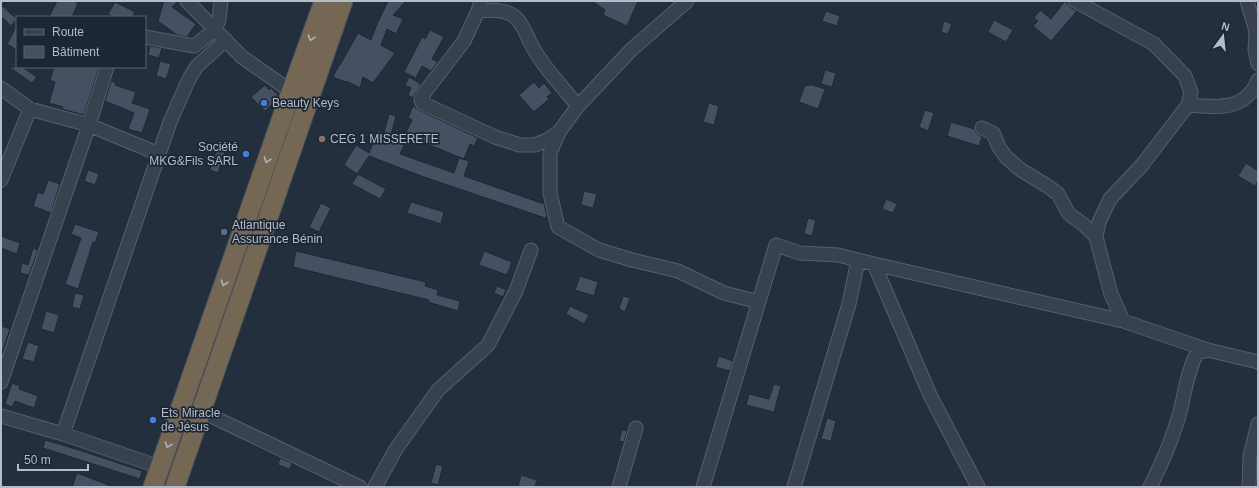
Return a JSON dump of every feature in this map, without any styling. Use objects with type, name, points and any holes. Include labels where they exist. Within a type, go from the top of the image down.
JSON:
[{"type":"highway","points":[[153,487],[324,1]]},
{"type":"highway","points":[[175,487],[343,1]]},
{"type":"street","points":[[187,1],[242,57],[292,92]]},
{"type":"street","points":[[146,36],[194,46],[215,30],[219,20],[221,1]]},
{"type":"street","points":[[182,487],[350,1]]},
{"type":"street","points":[[688,1],[632,49],[578,106],[559,132],[550,153],[550,193],[558,227],[599,250],[678,271],[724,293],[759,302]]},
{"type":"street","points":[[1075,1],[1154,44],[1185,76],[1191,92],[1188,105],[1142,165],[1110,198],[1098,222],[1096,237],[1111,294],[1123,321]]},
{"type":"street","points":[[1247,1],[1256,31],[1255,50],[1258,64]]},
{"type":"street","points":[[559,132],[547,140],[535,145],[520,145],[495,137],[422,103],[421,100],[425,92],[464,41],[480,6],[507,13],[515,17],[521,24],[536,53],[578,106]]},
{"type":"street","points":[[63,434],[170,122],[188,79],[197,66],[226,40]]},
{"type":"street","points":[[1,382],[89,125],[107,68]]},
{"type":"street","points":[[1188,105],[1214,107],[1234,104],[1246,98],[1254,90],[1258,80]]},
{"type":"street","points":[[1,88],[30,108],[89,125],[159,154]]},
{"type":"street","points":[[1,180],[30,108]]},
{"type":"street","points":[[982,128],[993,133],[1001,151],[1006,157],[1021,170],[1050,187],[1058,194],[1069,214],[1083,224],[1096,237]]},
{"type":"street","points":[[703,487],[776,245],[800,254],[838,255],[1123,321],[1208,350],[1258,362]]},
{"type":"street","points":[[375,487],[396,449],[438,390],[488,345],[516,291],[531,250]]},
{"type":"street","points":[[794,487],[849,304],[858,260]]},
{"type":"street","points":[[874,264],[930,395],[978,487]]},
{"type":"street","points":[[1150,487],[1161,466],[1180,413],[1191,364],[1197,353],[1208,350]]},
{"type":"street","points":[[207,414],[360,487]]},
{"type":"street","points":[[1,416],[63,434],[160,467]]},
{"type":"street","points":[[1249,487],[1250,456],[1258,424]]},
{"type":"street","points":[[619,487],[636,428]]},
{"type":"building","points":[[57,1],[73,1],[78,3],[72,16],[50,16]]},
{"type":"building","points":[[164,1],[178,1],[172,7],[196,24],[187,37],[177,35],[158,21]]},
{"type":"building","points":[[388,1],[406,1],[393,15],[403,19],[396,34],[387,29],[381,45],[395,53],[373,83],[363,77],[360,88],[346,81],[333,77],[358,33],[371,40]]},
{"type":"building","points":[[592,1],[638,1],[627,26],[603,15],[605,10]]},
{"type":"building","points":[[1065,1],[1071,8],[1077,11],[1051,41],[1033,26],[1038,21],[1034,18],[1040,10],[1051,19]]},
{"type":"building","points":[[115,2],[135,12],[133,16],[112,16],[108,14]]},
{"type":"building","points":[[1,5],[16,18],[16,20],[11,26],[1,16]]},
{"type":"building","points":[[826,11],[840,16],[837,26],[822,21]]},
{"type":"building","points":[[994,20],[1013,30],[1006,42],[988,32]]},
{"type":"building","points":[[944,21],[952,24],[948,34],[941,32]]},
{"type":"building","points":[[16,27],[16,49],[7,44]]},
{"type":"building","points":[[430,30],[444,37],[432,59],[438,62],[431,71],[422,66],[416,78],[404,72],[422,37],[425,39]]},
{"type":"building","points":[[150,46],[162,48],[159,58],[148,55]]},
{"type":"building","points":[[160,61],[171,64],[166,79],[156,76]]},
{"type":"building","points":[[9,67],[24,68],[37,77],[32,83]]},
{"type":"building","points":[[54,68],[99,68],[84,115],[62,109],[63,107],[49,103],[55,82],[50,80]]},
{"type":"building","points":[[825,70],[836,73],[832,87],[821,84]]},
{"type":"building","points":[[409,77],[421,84],[413,98],[408,95],[411,88],[405,85]]},
{"type":"building","points":[[111,81],[116,83],[115,85],[136,92],[132,103],[150,109],[142,133],[128,129],[134,113],[105,101]]},
{"type":"building","points":[[534,82],[539,88],[544,83],[552,93],[547,97],[549,99],[534,112],[519,95]]},
{"type":"building","points":[[809,84],[825,89],[818,109],[799,102],[805,85],[809,86]]},
{"type":"building","points":[[265,85],[269,90],[271,88],[278,95],[276,100],[265,111],[251,97]]},
{"type":"building","points":[[709,103],[719,106],[714,125],[703,122]]},
{"type":"building","points":[[413,106],[478,138],[474,146],[470,144],[464,159],[405,135],[412,120],[408,118]]},
{"type":"building","points":[[925,110],[934,113],[928,131],[919,127]]},
{"type":"building","points":[[389,114],[396,116],[391,135],[406,141],[400,154],[454,173],[459,158],[469,161],[464,176],[544,204],[547,216],[545,218],[424,177],[369,156],[357,174],[344,165],[356,145],[369,153],[378,130],[384,133]]},
{"type":"building","points":[[951,122],[974,129],[976,133],[982,137],[979,146],[947,136]]},
{"type":"building","points":[[218,146],[226,149],[218,173],[210,170]]},
{"type":"building","points":[[1246,163],[1258,171],[1258,181],[1255,186],[1238,176]]},
{"type":"building","points":[[88,170],[99,174],[95,185],[84,181]]},
{"type":"building","points":[[358,174],[386,189],[380,199],[352,184]]},
{"type":"building","points":[[48,180],[60,184],[51,213],[33,206],[38,192],[43,194]]},
{"type":"building","points":[[584,191],[597,194],[593,208],[581,205]]},
{"type":"building","points":[[886,199],[897,204],[893,213],[882,209]]},
{"type":"building","points":[[411,202],[444,212],[441,224],[407,213]]},
{"type":"building","points":[[321,203],[331,208],[319,232],[309,227]]},
{"type":"building","points":[[808,218],[816,220],[812,236],[804,234]]},
{"type":"building","points":[[75,224],[99,232],[95,243],[93,242],[78,289],[65,284],[81,238],[71,234]]},
{"type":"building","points":[[1,236],[20,243],[17,254],[1,248]]},
{"type":"building","points":[[33,248],[38,250],[29,275],[20,273],[22,263],[28,265]]},
{"type":"building","points":[[296,251],[426,282],[425,286],[438,290],[437,295],[460,301],[458,311],[428,302],[429,300],[293,267]]},
{"type":"building","points":[[484,251],[512,262],[507,275],[479,265]]},
{"type":"building","points":[[580,276],[598,282],[594,296],[575,290]]},
{"type":"building","points":[[497,286],[506,290],[503,297],[494,293]]},
{"type":"building","points":[[75,293],[84,295],[80,309],[72,307]]},
{"type":"building","points":[[623,296],[630,298],[625,312],[619,309]]},
{"type":"building","points":[[570,306],[589,315],[584,324],[566,314]]},
{"type":"building","points":[[46,311],[59,315],[54,333],[41,329]]},
{"type":"building","points":[[1,326],[10,329],[2,352],[1,352]]},
{"type":"building","points":[[28,342],[39,346],[34,362],[22,359]]},
{"type":"building","points":[[719,356],[733,361],[730,371],[715,367]]},
{"type":"building","points":[[12,383],[20,386],[19,389],[38,396],[34,408],[15,401],[12,407],[5,404]]},
{"type":"building","points":[[774,384],[781,386],[774,412],[746,405],[749,394],[769,399]]},
{"type":"building","points":[[827,418],[836,421],[831,441],[821,439]]},
{"type":"building","points":[[622,430],[627,431],[624,442],[619,441]]},
{"type":"building","points":[[45,440],[142,471],[140,479],[43,448]]},
{"type":"building","points":[[280,458],[292,463],[290,469],[278,465]]},
{"type":"building","points":[[436,464],[443,466],[438,485],[431,483]]},
{"type":"building","points":[[77,473],[111,486],[111,487],[72,487]]},
{"type":"building","points":[[521,475],[537,480],[535,487],[518,487]]},
{"type":"place","name":"Beauty Keys","points":[[264,103]]},
{"type":"place","name":"CEG 1 MISSERETE","points":[[322,139]]},
{"type":"place","name":"Société MKG&Fils SARL","points":[[246,154]]},
{"type":"place","name":"Atlantique Assurance Bénin","points":[[224,232]]},
{"type":"place","name":"Ets Miracle de Jésus","points":[[153,420]]}]
